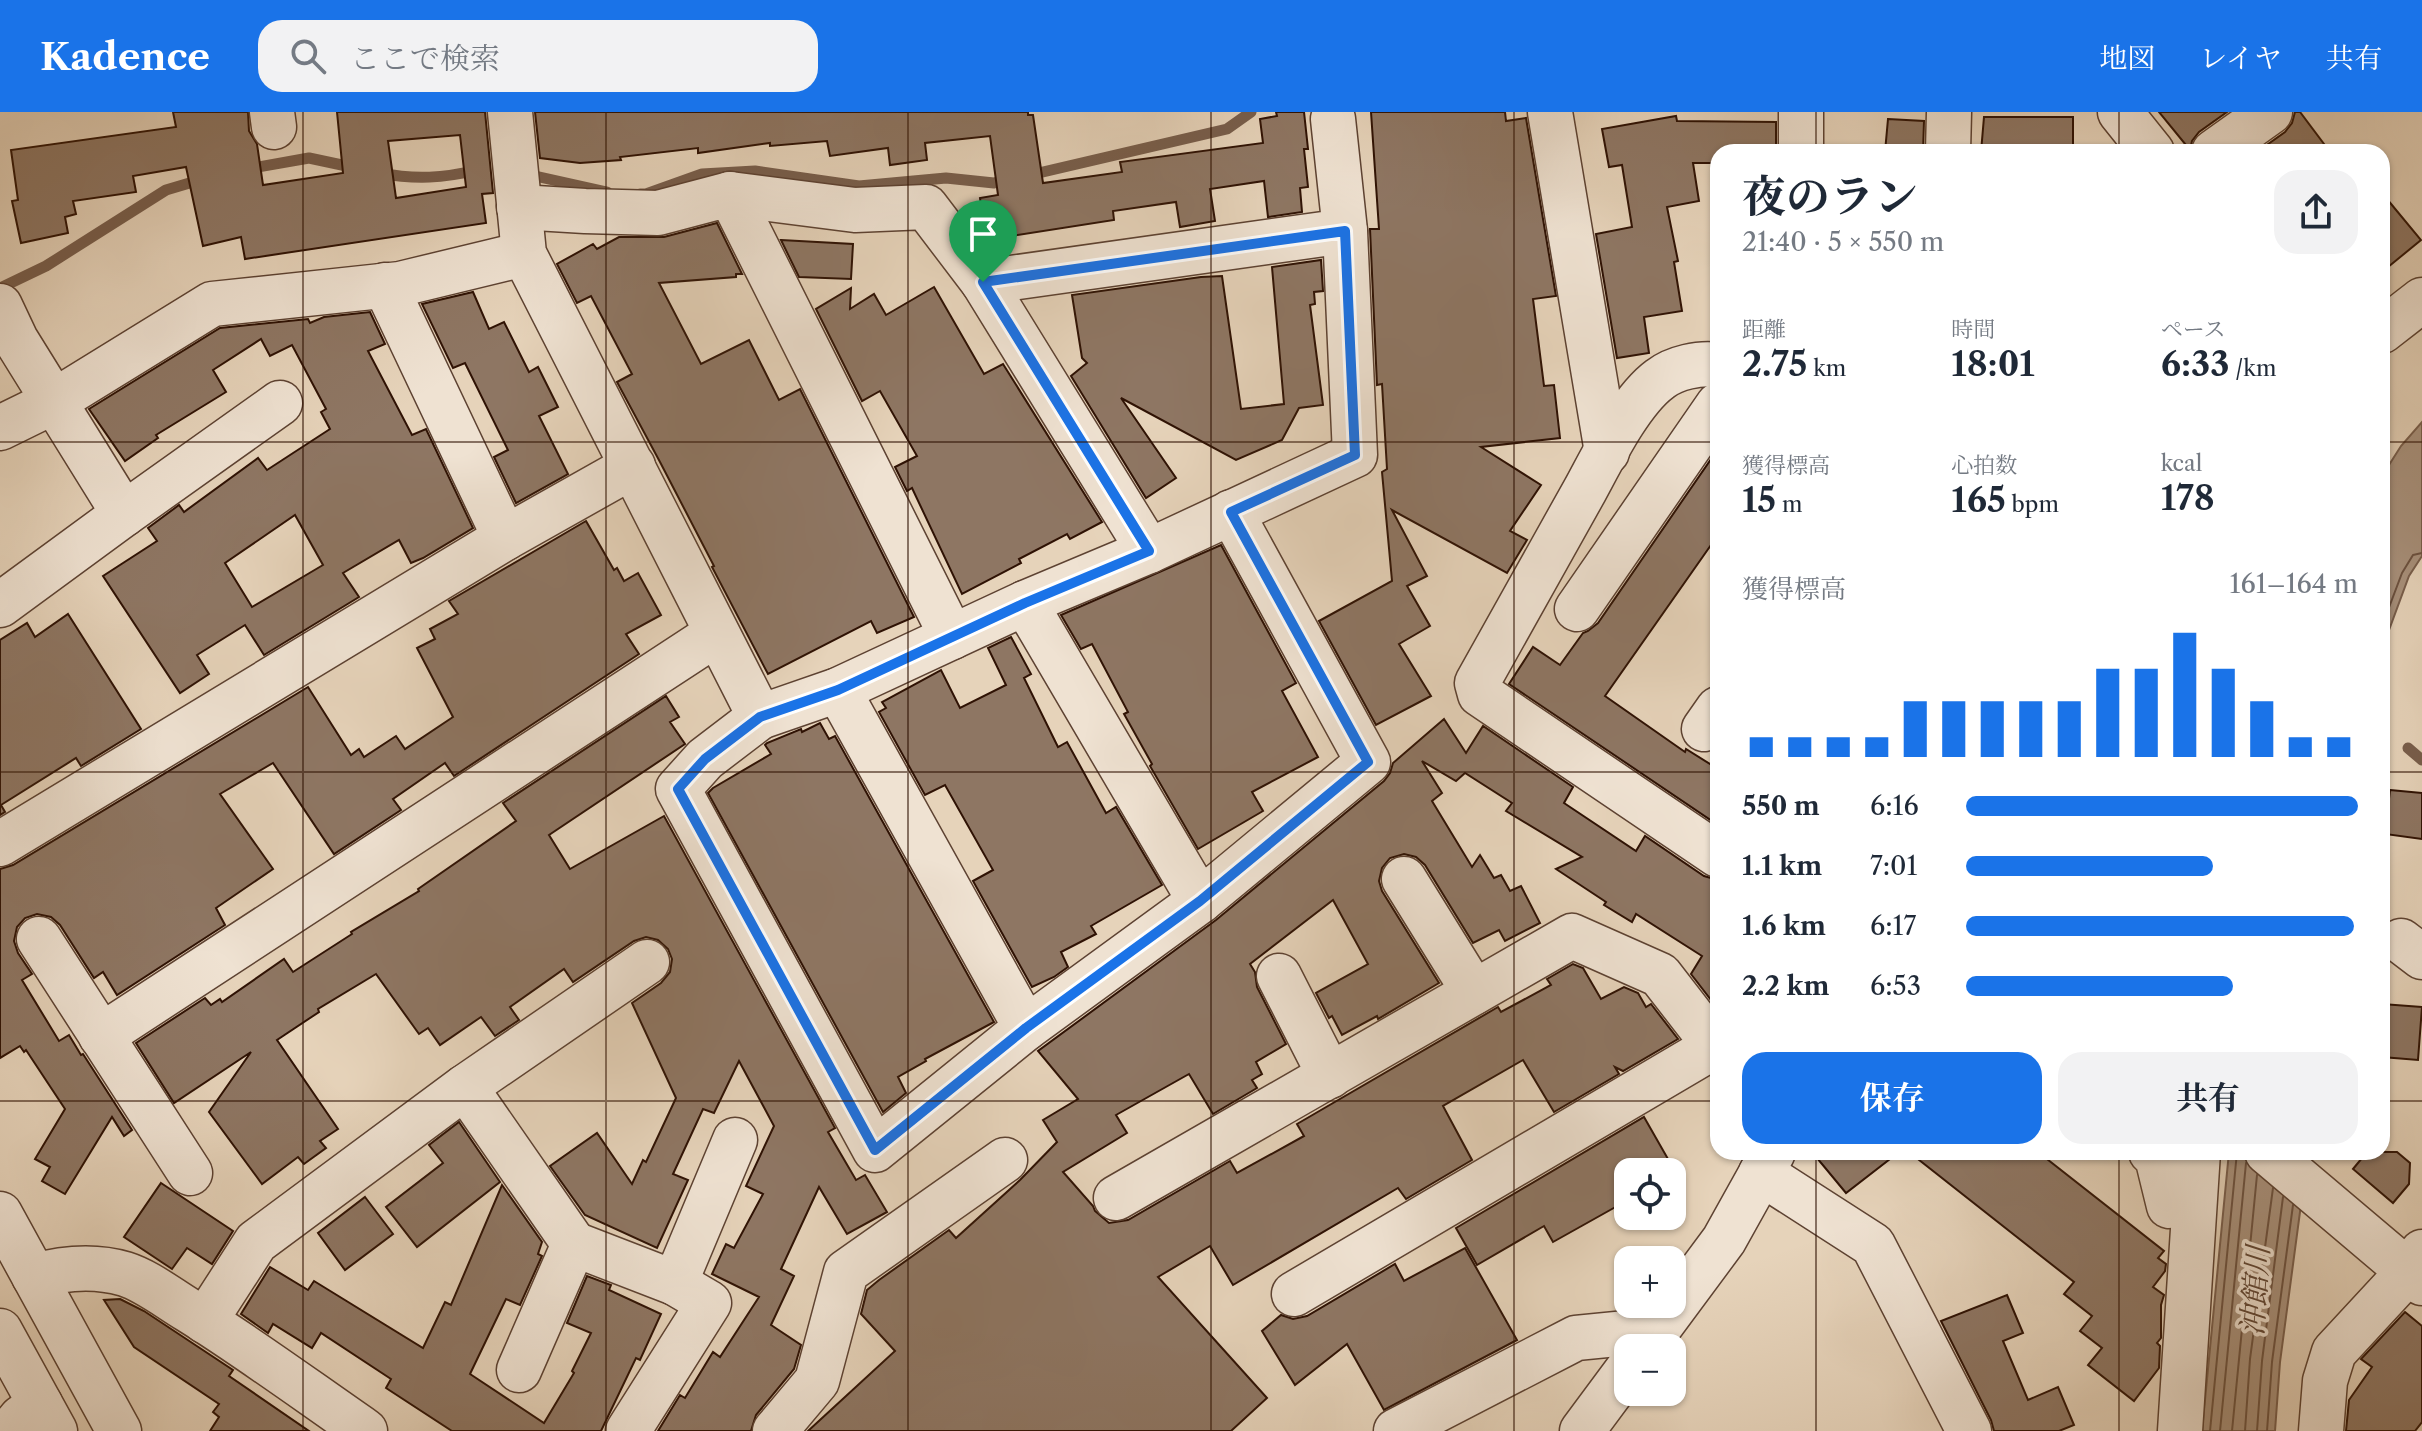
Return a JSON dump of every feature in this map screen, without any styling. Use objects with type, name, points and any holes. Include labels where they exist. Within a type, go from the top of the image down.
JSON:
[{"type":"street","points":[[510,112],[524,254],[760,717]]},
{"type":"street","points":[[1550,112],[1607,452]]},
{"type":"street","points":[[1801,112],[1801,144]]},
{"type":"street","points":[[1948,144],[1949,112]]},
{"type":"street","points":[[2120,112],[2146,144]]},
{"type":"street","points":[[2225,144],[2270,112]]},
{"type":"street","points":[[1231,512],[1368,762],[1200,901],[1026,1028],[875,1150],[678,789],[705,759],[760,717],[838,690],[1355,455],[1345,231],[1333,119]]},
{"type":"street","points":[[516,183],[585,211],[658,213],[730,194],[855,210],[926,207],[983,282],[1149,551]]},
{"type":"street","points":[[730,194],[952,637]]},
{"type":"street","points":[[983,282],[1345,231]]},
{"type":"street","points":[[0,428],[53,402],[212,304],[385,285],[524,254]]},
{"type":"street","points":[[385,285],[505,538]]},
{"type":"street","points":[[2390,325],[2422,300]]},
{"type":"street","points":[[0,306],[16,340],[124,514]]},
{"type":"street","points":[[1710,364],[1661,377],[1641,396],[1477,683],[1480,694],[1710,850]]},
{"type":"street","points":[[0,605],[280,403]]},
{"type":"street","points":[[1577,609],[1710,418]]},
{"type":"street","points":[[0,844],[505,538],[633,466]]},
{"type":"street","points":[[1025,603],[1200,901]]},
{"type":"street","points":[[101,1036],[716,634]]},
{"type":"street","points":[[838,690],[1026,1028]]},
{"type":"street","points":[[1404,879],[1474,992]]},
{"type":"street","points":[[1116,1198],[1572,936],[1660,975],[1710,1038]]},
{"type":"street","points":[[39,939],[190,1173]]},
{"type":"street","points":[[205,1321],[256,1242],[465,1087],[647,962]]},
{"type":"street","points":[[1279,976],[1330,1076]]},
{"type":"street","points":[[1294,1294],[1710,1051]]},
{"type":"street","points":[[465,1087],[574,1244],[675,1283],[709,1303],[628,1431]]},
{"type":"street","points":[[675,1283],[735,1140]]},
{"type":"street","points":[[775,1431],[817,1381],[846,1272],[1005,1160]]},
{"type":"street","points":[[2158,1160],[2169,1206]]},
{"type":"street","points":[[2180,1431],[2197,1160]]},
{"type":"street","points":[[2277,1160],[2417,1269],[2334,1352],[2325,1381],[2321,1431]]},
{"type":"street","points":[[1654,1334],[1724,1240],[1767,1163],[1873,1245],[1969,1431]]},
{"type":"street","points":[[0,1214],[119,1431]]},
{"type":"street","points":[[519,1370],[574,1244]]},
{"type":"street","points":[[34,1276],[88,1268],[138,1279],[365,1431]]},
{"type":"street","points":[[0,1331],[35,1422]]},
{"type":"street","points":[[1396,1431],[1576,1338],[1614,1339]]},
{"type":"street","points":[[1582,1431],[1614,1388]]},
{"type":"water","points":[[2422,422],[2422,556],[2409,576],[2390,627],[2390,463]]},
{"type":"water","name":"沖館川","points":[[2228,1160],[2307,1160],[2280,1362],[2275,1431],[2202,1431]]},
{"type":"building","points":[[173,112],[248,112],[249,131],[257,144],[263,185],[343,173],[337,112],[485,112],[493,193],[482,194],[486,223],[245,259],[241,237],[203,246],[186,167],[133,176],[136,192],[73,201],[76,214],[65,217],[68,233],[21,243],[12,201],[18,200],[11,150],[176,127]],"holes":[[[460,135],[466,187],[396,198],[388,141]]]},
{"type":"building","points":[[535,112],[1028,112],[1028,115],[1033,115],[1043,183],[1122,172],[1120,162],[1263,143],[1260,119],[1277,116],[1276,112],[1304,112],[1308,187],[1300,188],[1302,212],[1268,217],[1264,181],[1210,189],[1215,221],[1180,227],[1176,202],[1113,211],[1114,220],[986,240],[980,198],[998,195],[990,136],[925,143],[927,160],[890,165],[888,148],[830,156],[827,141],[770,146],[770,143],[698,153],[698,148],[580,163],[540,158]]},
{"type":"building","points":[[1371,112],[1505,112],[1506,121],[1526,118],[1556,296],[1533,299],[1544,386],[1554,385],[1560,438],[1481,447],[1541,485],[1510,531],[1527,540],[1507,573],[1392,510],[1427,576],[1407,586],[1430,626],[1399,644],[1431,696],[1376,725],[1319,621],[1392,581],[1382,472],[1387,469],[1382,384],[1377,385],[1370,229],[1379,229]]},
{"type":"building","points":[[2159,112],[2227,112],[2199,132],[2191,144],[2185,144]]},
{"type":"building","points":[[2295,112],[2300,112],[2324,144],[2268,144],[2292,123]]},
{"type":"building","points":[[1676,116],[1677,121],[1776,122],[1776,144],[1710,144],[1710,163],[1693,163],[1699,201],[1667,207],[1678,261],[1674,262],[1682,311],[1644,317],[1649,353],[1617,358],[1596,234],[1632,227],[1622,165],[1609,167],[1602,129]]},
{"type":"building","points":[[1984,117],[2073,117],[2073,144],[1982,144]]},
{"type":"building","points":[[1888,119],[1924,121],[1923,144],[1886,144]]},
{"type":"building","points":[[2390,203],[2421,240],[2390,265]]},
{"type":"building","points":[[717,223],[742,274],[659,283],[701,364],[749,340],[779,400],[800,389],[914,617],[877,633],[871,621],[768,674],[617,382],[632,374],[591,296],[577,303],[557,264],[593,244],[597,249],[619,237],[664,237]]},
{"type":"building","points":[[781,240],[853,244],[851,279],[799,277]]},
{"type":"building","points":[[1321,260],[1323,291],[1314,292],[1315,304],[1310,305],[1323,405],[1299,408],[1282,440],[1236,460],[1121,398],[1176,478],[1146,498],[1071,376],[1087,363],[1082,358],[1072,295],[1222,276],[1241,409],[1284,404],[1272,267]]},
{"type":"building","points":[[934,287],[984,374],[1003,364],[1102,522],[1070,539],[1067,534],[962,594],[912,488],[907,491],[895,467],[917,456],[880,391],[862,401],[816,309],[851,288],[850,309],[874,294],[886,315]]},
{"type":"building","points":[[473,292],[489,329],[504,322],[529,372],[538,367],[558,407],[539,416],[568,474],[516,503],[494,457],[508,450],[465,363],[453,368],[422,304]]},
{"type":"building","points":[[370,312],[385,344],[368,351],[412,435],[426,429],[473,528],[411,563],[399,540],[343,573],[359,597],[264,655],[245,625],[197,655],[209,674],[180,693],[103,576],[157,541],[148,528],[179,505],[184,512],[258,458],[267,470],[330,429],[321,412],[326,409],[292,345],[270,356],[261,339],[213,370],[226,392],[156,435],[158,438],[125,461],[89,409],[220,328],[308,319],[310,323],[324,317]],"holes":[[[295,515],[323,565],[252,607],[225,563]]]},
{"type":"building","points":[[1710,461],[1710,546],[1605,696],[1685,752],[1686,749],[1710,764],[1710,820],[1509,684],[1533,647],[1560,665],[1583,633],[1598,623]]},
{"type":"building","points":[[586,521],[614,570],[617,568],[624,581],[638,573],[661,615],[626,634],[639,654],[454,776],[445,763],[393,799],[401,810],[334,854],[273,763],[220,794],[273,869],[216,908],[225,925],[117,995],[103,972],[94,978],[60,925],[51,917],[37,914],[25,918],[17,927],[14,941],[32,974],[22,980],[59,1041],[69,1035],[132,1130],[124,1136],[112,1117],[65,1194],[42,1181],[50,1167],[35,1159],[65,1109],[26,1050],[24,1052],[20,1046],[0,1058],[0,869],[13,865],[308,687],[351,755],[359,749],[364,757],[396,736],[405,749],[453,717],[417,648],[435,639],[430,629],[458,614],[449,601]]},
{"type":"building","points":[[1221,545],[1296,683],[1282,691],[1318,757],[1252,792],[1263,811],[1198,849],[1150,766],[1152,764],[1124,714],[1128,712],[1092,644],[1081,649],[1061,615]]},
{"type":"building","points":[[68,614],[141,729],[81,766],[76,758],[1,805],[5,812],[0,815],[0,640],[27,623],[35,637]]},
{"type":"building","points":[[1011,637],[1031,674],[1024,678],[1058,747],[1067,742],[1106,813],[1116,807],[1162,885],[1091,926],[1096,934],[1061,952],[1068,967],[1032,987],[973,881],[993,870],[945,785],[925,795],[879,712],[886,708],[882,702],[941,670],[960,708],[1006,685],[988,648]]},
{"type":"building","points":[[666,696],[679,717],[670,722],[685,744],[549,835],[570,869],[664,816],[835,1128],[828,1132],[856,1180],[865,1175],[887,1212],[847,1234],[819,1187],[781,1269],[794,1276],[771,1325],[801,1345],[794,1369],[756,1415],[751,1431],[658,1431],[680,1395],[685,1398],[713,1352],[720,1357],[759,1297],[712,1274],[726,1244],[734,1248],[763,1194],[746,1186],[774,1126],[739,1061],[714,1113],[703,1109],[673,1174],[688,1180],[657,1248],[585,1215],[550,1166],[597,1133],[632,1184],[643,1160],[646,1162],[676,1098],[632,1003],[661,983],[670,972],[672,959],[668,949],[658,940],[646,937],[634,941],[573,982],[564,969],[510,1007],[519,1020],[495,1036],[481,1017],[440,1045],[428,1028],[419,1034],[376,974],[318,1009],[319,1012],[277,1040],[338,1129],[320,1141],[326,1148],[304,1164],[298,1157],[262,1184],[209,1112],[251,1052],[174,1103],[136,1043],[205,998],[211,1005],[220,999],[222,1002],[284,959],[293,972],[419,891],[516,821],[503,803]]},
{"type":"building","points":[[1444,719],[1466,753],[1483,726],[1573,787],[1564,803],[1636,851],[1645,836],[1710,878],[1710,999],[1691,974],[1702,956],[1636,914],[1632,922],[1556,869],[1582,857],[1506,811],[1512,803],[1465,773],[1456,781],[1422,761],[1442,793],[1432,801],[1472,867],[1480,855],[1494,878],[1501,875],[1510,891],[1521,886],[1540,923],[1505,941],[1499,930],[1473,943],[1425,865],[1416,857],[1404,854],[1390,858],[1382,868],[1379,881],[1382,891],[1439,983],[1378,1019],[1377,1016],[1342,1035],[1316,993],[1368,964],[1333,900],[1250,964],[1255,972],[1257,987],[1286,1044],[1256,1062],[1262,1074],[1252,1080],[1257,1088],[1213,1114],[1189,1074],[1116,1115],[1127,1133],[1063,1172],[1095,1211],[1109,1223],[1128,1220],[1230,1161],[1237,1173],[1304,1136],[1297,1124],[1498,1007],[1501,1012],[1551,985],[1547,979],[1573,964],[1583,968],[1601,999],[1624,987],[1638,993],[1646,1007],[1651,1004],[1678,1039],[1623,1071],[1615,1067],[1619,1074],[1554,1112],[1523,1060],[1443,1106],[1472,1160],[1406,1199],[1398,1188],[1233,1285],[1210,1246],[1158,1277],[1267,1398],[1231,1431],[808,1431],[895,1351],[861,1314],[867,1290],[949,1230],[956,1238],[1057,1142],[1043,1120],[1078,1099],[1038,1051],[1216,920],[1384,781],[1393,763]]},
{"type":"building","points":[[820,723],[829,739],[835,736],[994,1022],[898,1077],[906,1093],[883,1112],[708,793],[771,754],[765,745],[767,743]]},
{"type":"building","points":[[2390,790],[2422,793],[2422,839],[2390,835]]},
{"type":"building","points":[[2390,1005],[2422,1007],[2418,1060],[2390,1058]]},
{"type":"building","points":[[1644,1117],[1667,1158],[1614,1158],[1614,1208],[1553,1242],[1544,1226],[1477,1265],[1456,1228]]},
{"type":"building","points":[[459,1122],[500,1182],[417,1247],[386,1207],[443,1163],[429,1145]]},
{"type":"building","points":[[2390,1152],[2397,1152],[2410,1163],[2409,1184],[2393,1203],[2353,1169],[2360,1160],[2390,1160]]},
{"type":"building","points":[[1819,1160],[1889,1160],[1846,1193]]},
{"type":"building","points":[[1919,1160],[2048,1160],[2164,1251],[2158,1258],[2166,1264],[2165,1271],[2153,1287],[2164,1295],[2161,1338],[2157,1343],[2160,1346],[2159,1368],[2134,1401],[2088,1365],[2102,1348],[2080,1331],[2092,1316],[2064,1294],[2074,1282]]},
{"type":"building","points":[[161,1183],[233,1231],[212,1264],[187,1248],[172,1269],[124,1237]]},
{"type":"building","points":[[502,1185],[542,1242],[538,1254],[542,1256],[520,1305],[506,1299],[470,1374],[544,1423],[574,1373],[572,1371],[591,1333],[567,1323],[587,1276],[611,1285],[609,1290],[661,1314],[601,1431],[452,1431],[386,1388],[391,1379],[321,1333],[312,1348],[273,1324],[268,1333],[241,1314],[270,1267],[308,1290],[314,1281],[423,1348],[445,1302],[451,1305]]},
{"type":"building","points":[[365,1197],[393,1234],[345,1270],[318,1233]]},
{"type":"building","points":[[1465,1248],[1517,1340],[1384,1410],[1347,1344],[1295,1385],[1262,1331],[1281,1315],[1293,1319],[1307,1316],[1395,1264],[1404,1281]]},
{"type":"building","points":[[2007,1295],[2023,1333],[2003,1341],[2028,1400],[2058,1387],[2074,1425],[2059,1431],[1994,1431],[1941,1321]]},
{"type":"building","points":[[120,1299],[144,1311],[233,1370],[229,1376],[309,1431],[210,1431],[219,1417],[213,1412],[219,1404],[134,1347],[104,1300]]},
{"type":"building","points":[[2405,1312],[2422,1326],[2422,1422],[2415,1431],[2346,1431],[2349,1400],[2372,1367],[2361,1359]]},
{"type":"waterway","points":[[1030,175],[1227,129],[1251,112]]},
{"type":"waterway","points":[[247,169],[309,158],[356,168]]},
{"type":"waterway","points":[[380,173],[429,177],[478,170]]},
{"type":"waterway","points":[[640,194],[702,174],[755,171],[859,186],[946,178],[994,183],[1009,179]]},
{"type":"waterway","points":[[526,174],[607,192]]},
{"type":"waterway","points":[[0,288],[46,266],[166,190],[203,179]]},
{"type":"waterway","points":[[2408,748],[2422,760]]},
{"type":"route","points":[[1345,231],[1355,455],[1231,512],[1368,762],[1200,901],[1026,1028],[875,1150],[678,789],[705,759],[760,717],[838,690],[1025,603],[1149,551],[983,282],[1345,231]]}]
